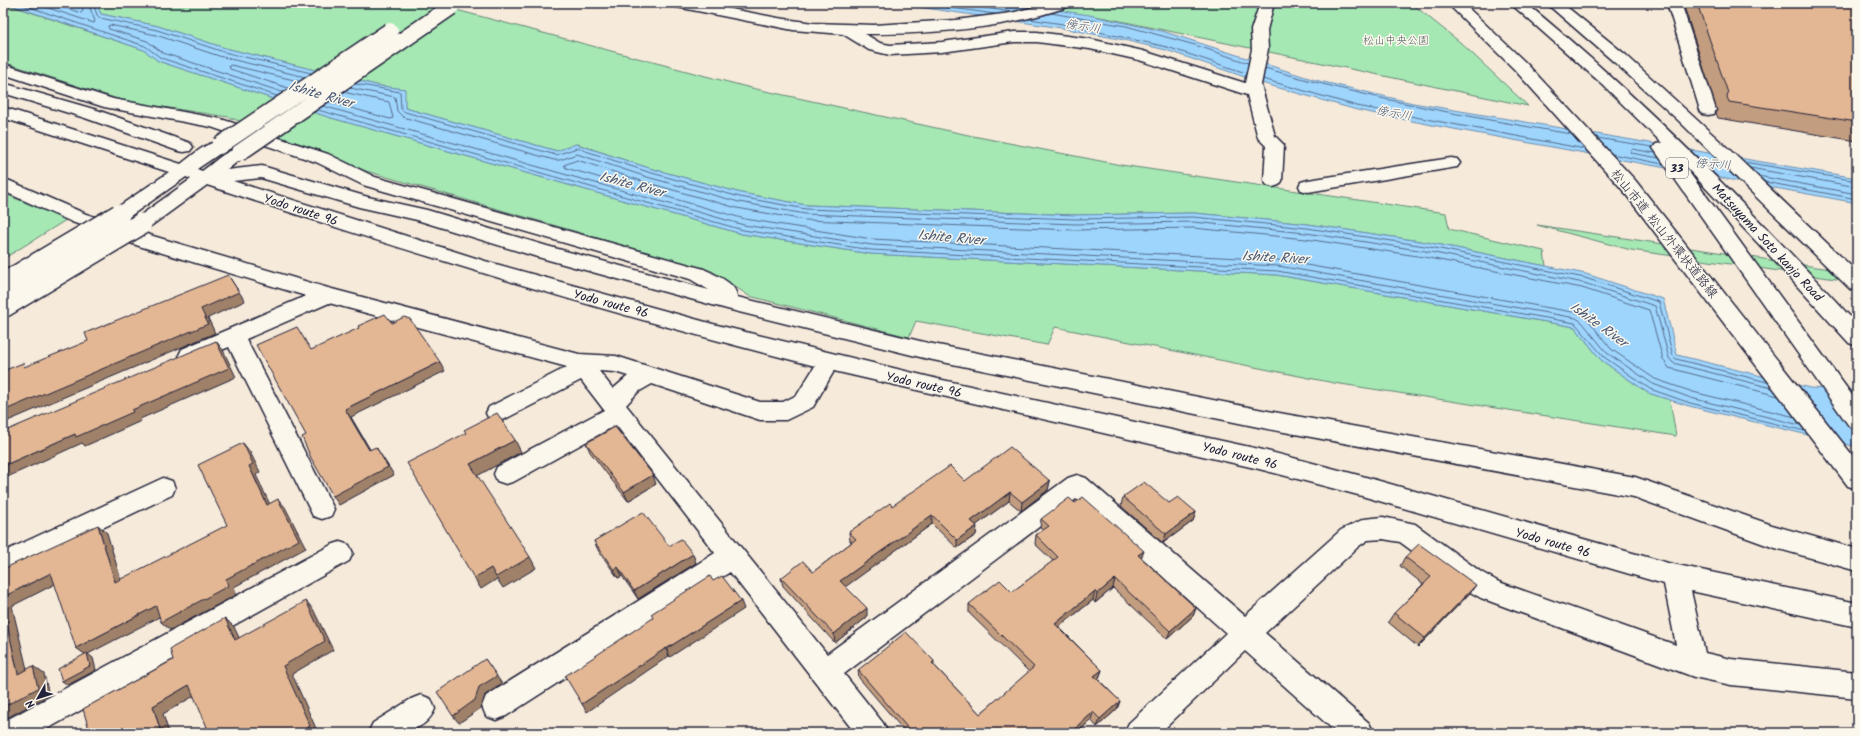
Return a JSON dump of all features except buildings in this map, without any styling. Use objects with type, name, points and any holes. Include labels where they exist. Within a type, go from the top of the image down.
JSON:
[{"type":"main road","points":[[3,307],[141,224],[193,175],[219,146],[431,3]]},
{"type":"main road","points":[[677,3],[793,25],[848,30],[913,29],[980,22],[1022,16],[1065,3]]},
{"type":"main road","points":[[747,3],[799,14],[842,17],[910,17],[970,12],[1019,3]]},
{"type":"main road","points":[[1267,3],[1259,30],[1259,58],[1254,88],[1267,138],[1276,145],[1273,180]]},
{"type":"main road","name":"松山市道 松山外環状道路線","points":[[1454,3],[1477,23],[1551,98],[1636,194],[1857,479]]},
{"type":"main road","name":"Matsuyama Soto kanjo Road","points":[[1518,3],[1668,138],[1774,246],[1857,338]]},
{"type":"main road","points":[[1553,3],[1616,55],[1684,116],[1854,281]]},
{"type":"main road","points":[[1674,3],[1708,110]]},
{"type":"main road","points":[[3,284],[119,215],[193,175],[239,153],[454,5]]},
{"type":"main road","points":[[848,30],[875,47],[890,50],[942,47],[1014,37],[1037,37],[1090,44],[1144,56],[1254,88]]},
{"type":"main road","points":[[3,70],[110,103],[215,123],[322,158],[369,181],[696,274],[720,287],[727,294],[727,302]]},
{"type":"main road","points":[[3,88],[91,114],[184,147]]},
{"type":"main road","name":"33","points":[[1615,89],[1683,176],[1857,420]]},
{"type":"main road","name":"Yodo route 96","points":[[3,112],[150,158],[193,175],[546,286],[829,362],[1259,459],[1410,499],[1521,534],[1675,576],[1857,615]]},
{"type":"main road","points":[[1308,186],[1451,163]]},
{"type":"main road","points":[[193,175],[262,172],[366,203],[420,214],[541,251],[727,302],[928,351],[1268,420],[1635,487],[1772,536],[1857,560]]},
{"type":"main road","points":[[3,184],[79,218],[146,241],[327,295],[500,340],[581,365],[616,364],[652,374],[760,411],[786,411],[805,401],[829,362]]},
{"type":"main road","points":[[1774,246],[1857,327]]},
{"type":"main road","points":[[169,364],[327,295]]},
{"type":"main road","points":[[234,336],[322,510]]},
{"type":"main road","points":[[581,365],[873,733]]},
{"type":"main road","points":[[497,413],[581,365]]},
{"type":"main road","points":[[617,410],[619,396],[627,387],[652,374]]},
{"type":"main road","points":[[506,474],[617,410]]},
{"type":"main road","points":[[825,672],[1077,485],[1358,733]]},
{"type":"main road","points":[[3,564],[163,488]]},
{"type":"main road","points":[[1139,733],[1245,633],[1350,538],[1364,530],[1383,528],[1406,532],[1426,545],[1472,580],[1490,590],[1650,650],[1694,664],[1731,672],[1857,685]]},
{"type":"main road","points":[[12,733],[340,553]]},
{"type":"main road","points":[[496,706],[733,556]]},
{"type":"main road","points":[[1675,576],[1694,664]]},
{"type":"main road","points":[[384,733],[421,709]]},
{"type":"green space","points":[[3,3],[144,50],[158,61],[328,117],[742,234],[871,254],[1277,275],[1575,327],[1601,360],[1648,393],[1670,400],[1676,436],[1334,383],[1055,327],[1047,345],[916,321],[909,337],[749,296],[712,271],[366,171],[325,153],[228,117],[124,101],[3,62]]},
{"type":"green space","points":[[96,3],[430,3],[747,87],[973,136],[1121,165],[1446,213],[1449,229],[1544,251],[1546,266],[1426,242],[1308,224],[1194,213],[1075,215],[806,205],[741,193],[649,168],[577,144],[557,151],[405,108],[404,89],[380,86],[225,48],[158,26],[101,14]]},
{"type":"green space","name":"松山中央公園","points":[[1009,3],[1411,3],[1461,43],[1528,106],[1106,18]]},
{"type":"green space","points":[[3,193],[66,220],[3,259]]},
{"type":"green space","points":[[1537,225],[1857,273],[1857,282],[1631,250]]},
{"type":"water","name":"Ishite River","points":[[5,3],[96,3],[101,14],[158,26],[225,48],[380,86],[405,89],[405,108],[557,151],[576,144],[649,168],[741,193],[806,205],[1075,215],[1194,213],[1308,224],[1426,242],[1586,274],[1663,299],[1677,355],[1810,388],[1857,391],[1857,447],[1689,406],[1648,393],[1601,360],[1575,327],[1277,275],[871,254],[742,234],[328,117],[158,61],[144,50]]},
{"type":"water","name":"傍示川","points":[[891,3],[1012,3],[1089,15],[1162,31],[1315,80],[1413,103],[1857,178],[1857,203],[1357,110],[1265,84],[1166,50],[1124,40],[1062,28]]}]
